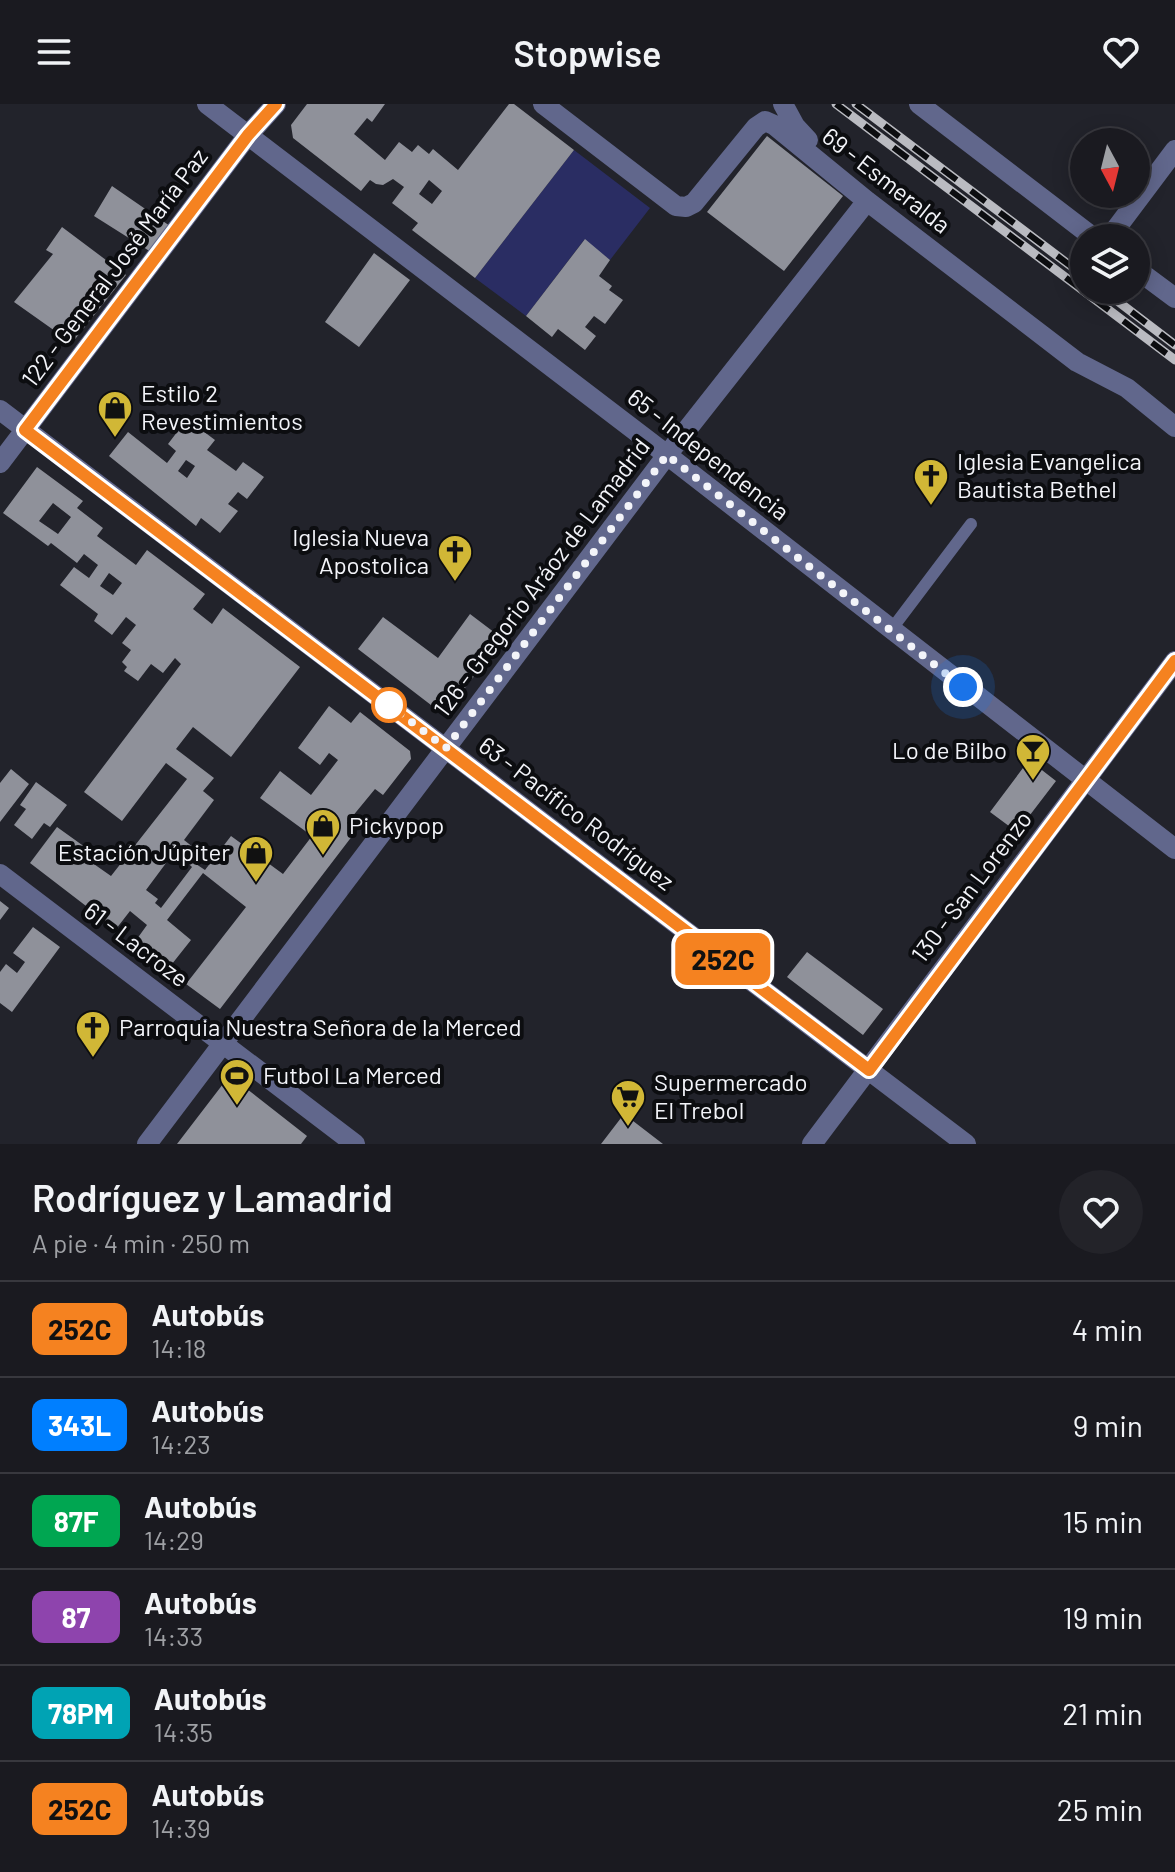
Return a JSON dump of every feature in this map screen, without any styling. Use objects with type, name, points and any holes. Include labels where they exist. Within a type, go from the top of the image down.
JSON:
[{"type":"street","name":"65 - Independencia","points":[[207,104],[667,455],[1175,849]]},
{"type":"street","name":"69 - Esmeralda","points":[[543,104],[676,206],[686,207],[694,203],[756,127],[765,121],[774,125],[867,201],[1077,362],[1127,388],[1175,427]]},
{"type":"street","points":[[783,104],[795,126],[810,142],[1127,388]]},
{"type":"street","points":[[919,104],[1076,224]]},
{"type":"street","name":"122 - General José María Paz","points":[[0,463],[248,135],[276,105]]},
{"type":"street","points":[[1120,224],[1175,150]]},
{"type":"street","name":"126 - Gregorio Aráoz de Lamadrid","points":[[147,1144],[667,455],[867,201]]},
{"type":"street","points":[[1150,279],[1175,298]]},
{"type":"street","name":"63 - Pacífico Rodríguez","points":[[0,410],[966,1144]]},
{"type":"street","name":"130 - San Lorenzo","points":[[812,1144],[1175,661]]},
{"type":"street","name":"61 - Lacroze","points":[[0,874],[355,1144]]},
{"type":"lane","points":[[891,630],[971,524]]},
{"type":"shaded area","points":[[574,150],[650,208],[610,260],[584,240],[526,316],[475,278]]},
{"type":"building","points":[[307,104],[385,104],[372,122],[367,118],[354,134],[385,160],[399,142],[412,152],[418,145],[429,154],[433,149],[458,170],[509,104],[514,104],[574,150],[475,278],[412,230],[418,223],[392,203],[404,187],[393,179],[383,185],[370,180],[361,191],[293,138],[291,125]],"holes":[[[429,180],[442,191],[432,204],[419,194]]]},
{"type":"building","points":[[767,136],[843,196],[784,271],[707,212]]},
{"type":"building","points":[[112,186],[170,226],[151,252],[94,216]]},
{"type":"building","points":[[62,227],[126,275],[72,343],[14,302],[53,254],[46,250]]},
{"type":"building","points":[[585,239],[610,260],[599,276],[612,286],[609,290],[623,300],[605,324],[594,316],[585,327],[596,336],[585,350],[558,329],[552,337],[526,316]]},
{"type":"building","points":[[374,253],[410,280],[359,347],[325,322]]},
{"type":"building","points":[[187,419],[215,440],[207,450],[236,471],[243,462],[264,477],[247,499],[238,492],[228,504],[238,511],[220,533],[201,518],[196,526],[109,456],[128,432],[167,463],[176,451],[168,444]],"holes":[[[186,460],[195,466],[187,478],[178,471]]]},
{"type":"building","points":[[37,467],[83,501],[77,508],[103,528],[97,536],[136,565],[147,550],[205,594],[193,609],[212,624],[223,608],[300,667],[231,757],[193,727],[176,749],[214,778],[203,791],[214,800],[184,840],[203,855],[196,864],[205,870],[231,836],[283,874],[312,836],[260,798],[280,771],[311,795],[338,760],[329,753],[320,765],[298,748],[329,706],[351,723],[360,712],[410,751],[411,759],[383,795],[375,789],[347,823],[356,831],[220,1009],[186,984],[246,907],[203,873],[167,920],[191,940],[168,969],[134,943],[147,925],[130,911],[116,929],[30,863],[57,827],[96,855],[91,862],[111,876],[187,779],[166,763],[122,821],[84,792],[181,664],[175,658],[163,673],[151,664],[138,681],[124,671],[127,667],[122,662],[131,650],[122,643],[136,625],[126,617],[112,635],[94,621],[98,614],[60,585],[74,567],[89,578],[98,565],[84,554],[77,563],[3,513]],"holes":[[[53,503],[71,517],[58,534],[39,521]],[[109,573],[122,583],[113,595],[100,586]],[[175,851],[192,867],[161,908],[155,903],[158,899],[146,890]]]},
{"type":"building","points":[[470,614],[503,639],[444,715],[358,649],[383,617],[438,658]]},
{"type":"building","points":[[1029,760],[1056,781],[1017,832],[990,812]]},
{"type":"building","points":[[11,769],[29,784],[0,822],[0,783]]},
{"type":"building","points":[[36,782],[67,805],[50,827],[44,823],[32,839],[14,825],[26,809],[20,805]]},
{"type":"building","points":[[0,901],[9,908],[0,920]]},
{"type":"building","points":[[33,927],[60,947],[12,1012],[0,1003],[0,972],[6,964],[17,973],[25,962],[13,953]]},
{"type":"building","points":[[807,952],[883,1009],[863,1035],[787,977]]},
{"type":"building","name":"Futbol La Merced","points":[[238,1082],[307,1136],[301,1144],[177,1144],[223,1084]]},
{"type":"building","name":"Supermercado El Trebol","points":[[624,1114],[663,1144],[601,1144]]},
{"type":"railway","points":[[836,104],[1175,360]]},
{"type":"railway","points":[[856,104],[1070,265]]},
{"type":"railway","points":[[1121,304],[1175,345]]},
{"type":"bus line","name":"252C","points":[[276,104],[248,135],[25,430],[869,1070],[1175,661]]},
{"type":"place","name":"Estilo 2 Revestimientos","points":[[115,439]]},
{"type":"place","name":"Iglesia Evangelica Bautista Bethel","points":[[931,507]]},
{"type":"place","name":"Iglesia Nueva Apostolica","points":[[455,583]]},
{"type":"place","name":"Lo de Bilbo","points":[[1033,782]]},
{"type":"place","name":"Pickypop","points":[[323,857]]},
{"type":"place","name":"Estación Júpiter","points":[[256,884]]},
{"type":"place","name":"Parroquia Nuestra Señora de la Merced","points":[[93,1059]]},
{"type":"place","name":"Futbol La Merced","points":[[237,1107]]},
{"type":"place","name":"Supermercado El Trebol","points":[[628,1128]]},
{"type":"route","points":[[389,705],[446,748],[667,455],[963,687]]}]
